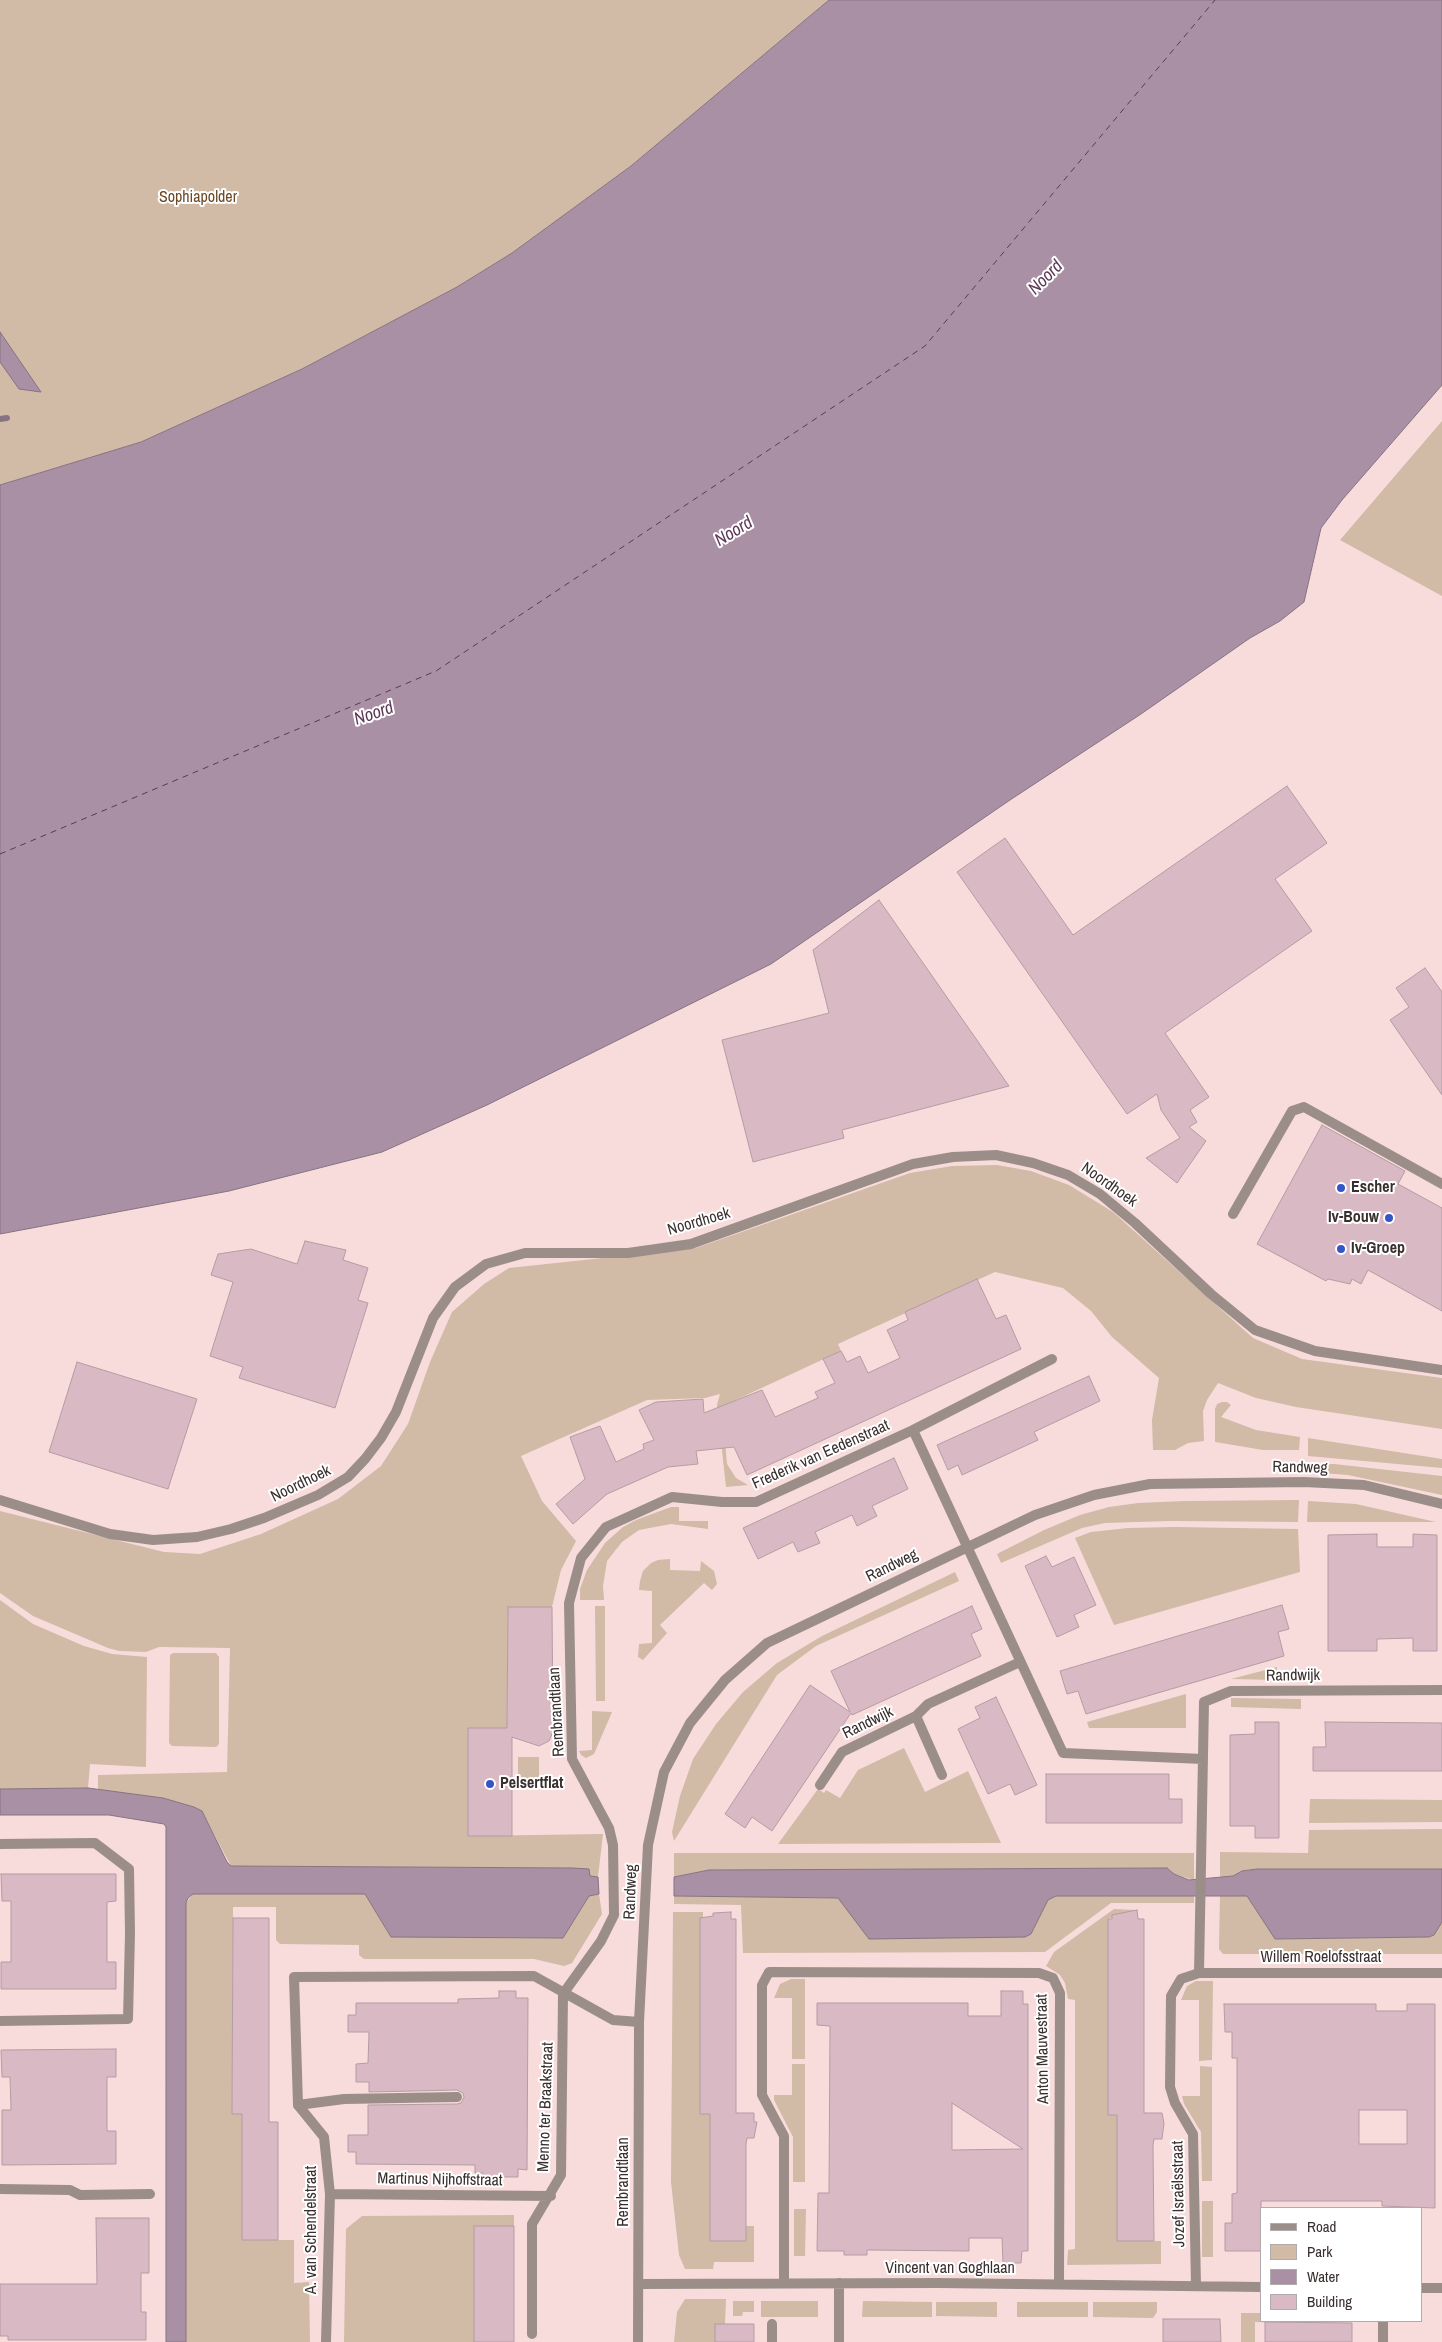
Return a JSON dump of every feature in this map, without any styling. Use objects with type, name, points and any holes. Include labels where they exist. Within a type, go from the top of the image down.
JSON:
[{"type":"street","points":[[1232,1214],[1292,1111],[1304,1107],[1442,1184]]},
{"type":"street","name":"Noordhoek","points":[[0,1500],[110,1534],[153,1540],[196,1536],[231,1529],[264,1518],[318,1495],[348,1477],[365,1459],[381,1438],[396,1412],[433,1318],[455,1287],[486,1264],[525,1252],[628,1253],[691,1244],[913,1164],[953,1157],[996,1155],[1033,1163],[1068,1175],[1100,1194],[1135,1222],[1211,1294],[1255,1330],[1315,1351],[1442,1370]]},
{"type":"street","name":"Frederik van Eedenstraat","points":[[572,1586],[581,1558],[606,1527],[672,1497],[722,1502],[756,1502],[913,1430],[1052,1359]]},
{"type":"street","name":"Frederik van Eedenstraat","points":[[913,1430],[968,1545]]},
{"type":"street","name":"Randweg","points":[[639,2022],[648,1845],[664,1772],[690,1723],[725,1680],[767,1643],[968,1545],[1043,1512],[1094,1495],[1150,1484],[1304,1482],[1364,1486],[1442,1504]]},
{"type":"street","points":[[968,1545],[1063,1753],[1203,1759]]},
{"type":"street","name":"Rembrandtlaan","points":[[563,1994],[600,1941],[614,1915],[613,1845],[609,1828],[572,1758],[569,1603],[572,1586]]},
{"type":"street","name":"Randwijk","points":[[820,1785],[842,1752],[916,1716],[928,1704],[1020,1662]]},
{"type":"street","name":"Randwijk","points":[[1199,1973],[1202,1902],[1204,1702],[1231,1692],[1442,1690]]},
{"type":"street","name":"Randwijk","points":[[916,1716],[942,1775]]},
{"type":"street","points":[[0,1844],[95,1844],[129,1868],[130,1933],[128,2019],[0,2021]]},
{"type":"street","name":"Anton Mauvestraat","points":[[784,2283],[784,2136],[762,2096],[762,1985],[769,1972],[1039,1973],[1053,1978],[1060,1993],[1058,2284]]},
{"type":"street","name":"Willem Roelofsstraat","points":[[1199,1973],[1442,1973]]},
{"type":"street","name":"Jozef Israëlsstraat","points":[[1196,2286],[1193,2134],[1175,2103],[1170,2087],[1171,1996],[1181,1979],[1199,1973]]},
{"type":"street","points":[[457,2098],[344,2099],[298,2105],[294,1977],[534,1976],[563,1994],[613,2020],[639,2022]]},
{"type":"street","name":"Menno ter Braakstraat","points":[[532,2334],[532,2224],[562,2176],[563,1994]]},
{"type":"street","name":"Rembrandtlaan","points":[[638,2342],[639,2022]]},
{"type":"street","name":"A. van Schendelstraat","points":[[298,2105],[324,2137],[330,2194],[326,2342]]},
{"type":"street","points":[[0,2189],[70,2190],[80,2194],[150,2194]]},
{"type":"street","name":"Martinus Nijhoffstraat","points":[[330,2194],[551,2196]]},
{"type":"street","points":[[839,2283],[839,2342]]},
{"type":"street","name":"Vincent van Goghlaan","points":[[639,2284],[1058,2284],[1260,2287]]},
{"type":"street","points":[[1422,2288],[1442,2288]]},
{"type":"street","points":[[1383,2322],[1383,2342]]},
{"type":"street","points":[[772,2324],[772,2342]]},
{"type":"green space","name":"Sophiapolder","points":[[0,0],[829,0],[631,166],[512,253],[457,287],[302,369],[141,442],[0,485]]},
{"type":"green space","points":[[1442,421],[1442,596],[1340,540]]},
{"type":"green space","points":[[997,1165],[1031,1171],[1069,1185],[1113,1212],[1253,1338],[1302,1359],[1442,1378],[1442,1429],[1296,1407],[1256,1398],[1218,1383],[1207,1400],[1203,1411],[1204,1441],[1188,1443],[1175,1450],[1153,1450],[1152,1420],[1159,1378],[1112,1337],[1091,1311],[1063,1288],[995,1272],[838,1344],[841,1351],[722,1407],[727,1464],[736,1478],[748,1485],[726,1487],[717,1405],[720,1394],[705,1398],[647,1400],[521,1456],[542,1501],[576,1541],[561,1570],[552,1607],[508,1607],[507,1728],[468,1836],[603,1834],[598,1877],[590,1876],[572,1868],[231,1866],[202,1812],[194,1807],[163,1798],[98,1791],[98,1775],[227,1772],[230,1648],[159,1647],[146,1652],[119,1651],[33,1616],[0,1593],[0,1511],[164,1552],[200,1554],[261,1534],[338,1499],[381,1466],[408,1424],[430,1362],[452,1312],[484,1284],[509,1268],[696,1248],[910,1173],[952,1166]]},
{"type":"green space","points":[[1227,1402],[1231,1405],[1221,1417],[1256,1430],[1300,1437],[1299,1450],[1263,1450],[1215,1442],[1215,1409],[1217,1404]]},
{"type":"green space","points":[[1308,1438],[1442,1459],[1442,1468],[1308,1456]]},
{"type":"green space","points":[[1308,1464],[1334,1464],[1442,1476],[1442,1495],[1348,1475],[1308,1472]]},
{"type":"green space","points":[[1299,1500],[1298,1522],[1170,1521],[1105,1523],[1082,1528],[1001,1563],[997,1554],[1044,1530],[1080,1515],[1109,1507],[1138,1503],[1185,1501]]},
{"type":"green space","points":[[1308,1501],[1356,1504],[1436,1522],[1307,1522]]},
{"type":"green space","points":[[671,1507],[679,1507],[679,1521],[708,1521],[708,1529],[671,1524],[639,1530],[622,1542],[607,1561],[603,1586],[604,1600],[580,1600],[580,1589],[587,1570],[605,1543],[623,1527]]},
{"type":"green space","points":[[1128,1528],[1298,1529],[1300,1572],[1114,1625],[1075,1538],[1091,1532]]},
{"type":"green space","points":[[670,1559],[670,1570],[700,1571],[701,1561],[714,1571],[717,1584],[712,1590],[704,1583],[660,1625],[667,1633],[643,1660],[638,1657],[639,1644],[652,1643],[652,1591],[639,1590],[640,1581],[643,1571],[651,1563]]},
{"type":"green space","points":[[955,1572],[959,1581],[816,1646],[777,1675],[674,1841],[672,1832],[680,1796],[693,1759],[716,1724],[743,1692],[777,1663],[822,1636]]},
{"type":"green space","points":[[0,1600],[33,1624],[84,1646],[112,1654],[147,1657],[146,1767],[90,1764],[88,1788],[0,1789]]},
{"type":"green space","points":[[595,1606],[605,1606],[605,1701],[596,1701]]},
{"type":"green space","points":[[173,1653],[216,1653],[219,1657],[219,1744],[216,1747],[172,1746],[169,1743],[170,1655]]},
{"type":"green space","points":[[1277,1667],[1277,1680],[1231,1679]]},
{"type":"green space","points":[[1186,1694],[1186,1728],[1089,1728],[1087,1722]]},
{"type":"green space","points":[[1231,1698],[1301,1699],[1301,1709],[1231,1707]]},
{"type":"green space","points":[[592,1711],[612,1712],[594,1754],[586,1758],[579,1751],[592,1750]]},
{"type":"green space","points":[[904,1748],[925,1792],[968,1771],[1001,1843],[778,1844],[818,1789],[824,1793],[826,1790],[840,1798],[858,1770]]},
{"type":"green space","points":[[518,1757],[539,1757],[539,1788],[518,1788]]},
{"type":"green space","points":[[1310,1799],[1442,1800],[1442,1822],[1309,1823]]},
{"type":"green space","points":[[1442,1829],[1442,1869],[1257,1869],[1242,1871],[1233,1876],[1220,1877],[1220,1852],[1308,1853],[1309,1830]]},
{"type":"green space","points":[[674,1853],[1194,1853],[1194,1880],[1174,1874],[1167,1868],[709,1870],[674,1877]]},
{"type":"green space","points":[[193,1894],[365,1894],[391,1937],[563,1938],[589,1896],[599,1894],[602,1914],[572,1963],[564,1966],[534,1959],[364,1959],[359,1955],[359,1945],[280,1944],[276,1940],[276,1907],[233,1907],[232,2114],[257,2114],[242,2142],[242,2240],[294,2240],[294,2283],[309,2282],[310,2342],[186,2342],[186,1903]]},
{"type":"green space","points":[[1194,1895],[1194,1903],[1111,1903],[1045,1952],[743,1953],[741,1905],[674,1904],[674,1896],[838,1898],[1031,1934],[1048,1900],[1056,1896]]},
{"type":"green space","points":[[1220,1895],[1247,1896],[1275,1939],[1429,1937],[1434,1935],[1442,1922],[1442,1954],[1223,1954],[1219,1949]]},
{"type":"green space","points":[[1114,1909],[1137,1910],[1108,1919],[1108,2114],[1133,2115],[1117,2241],[1161,2241],[1161,2264],[1067,2265],[1068,2250],[1075,2249],[1075,2000],[1068,1999],[1065,1983],[1060,1975],[1046,1966],[1054,1952]]},
{"type":"green space","points":[[673,1912],[703,1912],[700,2114],[725,2114],[710,2143],[710,2241],[746,2240],[746,2226],[754,2226],[754,2262],[714,2262],[713,2269],[685,2269],[679,2255],[671,2182]]},
{"type":"green space","points":[[791,1979],[805,1979],[805,2059],[792,2059],[792,1998],[774,1998],[780,1984]]},
{"type":"green space","points":[[1196,1981],[1213,1981],[1212,2060],[1199,2061],[1199,2000],[1181,2000],[1187,1986]]},
{"type":"green space","points":[[792,2064],[805,2064],[805,2182],[793,2182],[793,2137],[774,2100],[774,2095],[792,2095]]},
{"type":"green space","points":[[1200,2066],[1212,2067],[1212,2181],[1202,2181],[1201,2132],[1184,2104],[1182,2096],[1200,2096]]},
{"type":"green space","points":[[1202,2201],[1213,2201],[1213,2257],[1202,2257]]},
{"type":"green space","points":[[794,2209],[806,2209],[805,2256],[794,2256]]},
{"type":"green space","points":[[514,2215],[514,2226],[474,2342],[344,2342],[346,2229],[362,2216]]},
{"type":"green space","points":[[685,2299],[726,2299],[725,2324],[715,2324],[715,2342],[674,2342],[677,2312]]},
{"type":"green space","points":[[733,2301],[754,2301],[754,2312],[743,2312],[742,2316],[733,2316]]},
{"type":"green space","points":[[761,2301],[818,2301],[818,2317],[761,2317]]},
{"type":"green space","points":[[863,2301],[932,2302],[932,2317],[862,2317]]},
{"type":"green space","points":[[936,2302],[997,2302],[997,2317],[936,2316]]},
{"type":"green space","points":[[1017,2302],[1088,2302],[1088,2317],[1017,2317]]},
{"type":"green space","points":[[1093,2302],[1157,2302],[1157,2312],[1153,2318],[1093,2317]]},
{"type":"green space","points":[[1241,2313],[1260,2313],[1260,2322],[1290,2322],[1290,2323],[1255,2322],[1255,2342],[1241,2342]]},
{"type":"water","name":"Noord","points":[[829,0],[1442,0],[1442,385],[1342,500],[1321,528],[1304,602],[1280,621],[1250,638],[1141,714],[1010,800],[771,964],[487,1105],[382,1152],[229,1191],[0,1234],[0,485],[141,442],[302,369],[457,287],[512,253],[631,166]]},
{"type":"water","points":[[0,332],[41,392],[19,389],[0,362]]},
{"type":"water","points":[[88,1788],[163,1798],[202,1811],[227,1862],[231,1866],[572,1868],[589,1869],[590,1876],[598,1877],[599,1894],[589,1896],[563,1938],[391,1937],[365,1894],[193,1894],[188,1898],[186,1903],[186,2342],[166,2342],[166,1827],[164,1824],[109,1815],[0,1815],[0,1789]]},
{"type":"water","points":[[1167,1868],[1174,1874],[1189,1880],[1233,1876],[1242,1871],[1257,1869],[1442,1869],[1442,1922],[1434,1935],[1429,1937],[1275,1939],[1247,1896],[1056,1896],[1048,1900],[1031,1934],[1025,1937],[869,1939],[838,1898],[674,1896],[674,1877],[709,1870]]},
{"type":"building","points":[[1287,786],[1327,843],[1275,879],[1312,931],[1165,1033],[1209,1097],[1190,1110],[1197,1122],[1189,1127],[1206,1141],[1177,1183],[1146,1158],[1180,1138],[1161,1110],[1157,1094],[1127,1114],[957,872],[1005,838],[1073,935]]},
{"type":"building","points":[[879,900],[1009,1086],[842,1130],[844,1138],[753,1162],[722,1040],[829,1013],[813,950]]},
{"type":"building","points":[[1425,968],[1442,992],[1442,1095],[1390,1020],[1409,1007],[1396,988]]},
{"type":"building","points":[[1322,1125],[1405,1171],[1398,1184],[1442,1208],[1442,1311],[1368,1270],[1361,1284],[1352,1279],[1350,1284],[1328,1279],[1326,1281],[1257,1244]]},
{"type":"building","points":[[305,1241],[346,1250],[343,1260],[368,1268],[358,1300],[368,1303],[335,1408],[239,1378],[243,1367],[210,1356],[233,1282],[211,1275],[218,1254],[251,1249],[297,1264]]},
{"type":"building","points":[[977,1279],[996,1319],[1006,1315],[1021,1349],[747,1475],[734,1447],[696,1451],[698,1464],[668,1467],[607,1494],[573,1524],[556,1504],[585,1479],[570,1437],[600,1426],[616,1462],[644,1449],[643,1444],[654,1440],[639,1410],[656,1402],[703,1399],[704,1413],[762,1390],[775,1417],[818,1398],[815,1392],[835,1383],[823,1359],[841,1351],[847,1362],[860,1356],[868,1373],[900,1358],[887,1330],[908,1320],[905,1312]]},
{"type":"building","points":[[77,1362],[197,1399],[168,1489],[49,1452]]},
{"type":"building","points":[[1089,1376],[1100,1401],[1034,1432],[1038,1440],[962,1475],[958,1465],[948,1470],[937,1445]]},
{"type":"building","points":[[894,1458],[908,1489],[872,1506],[877,1516],[857,1526],[852,1515],[815,1532],[820,1543],[798,1552],[793,1542],[758,1559],[743,1528]]},
{"type":"building","points":[[1377,1534],[1377,1547],[1413,1547],[1413,1534],[1437,1535],[1437,1651],[1413,1651],[1413,1638],[1377,1639],[1377,1651],[1328,1651],[1328,1535]]},
{"type":"building","points":[[1046,1556],[1052,1567],[1074,1557],[1096,1605],[1074,1615],[1079,1627],[1057,1637],[1025,1566]]},
{"type":"building","points":[[1282,1605],[1289,1629],[1278,1632],[1284,1656],[1086,1714],[1078,1691],[1067,1694],[1060,1671]]},
{"type":"building","points":[[972,1606],[982,1629],[971,1634],[981,1656],[852,1715],[851,1713],[772,1831],[752,1817],[745,1828],[725,1814],[810,1685],[850,1712],[831,1671]]},
{"type":"building","points":[[508,1607],[552,1607],[553,1732],[549,1741],[539,1746],[512,1737],[512,1836],[468,1836],[468,1728],[507,1728]]},
{"type":"building","points":[[996,1697],[1037,1785],[1015,1795],[1010,1784],[988,1794],[958,1729],[980,1718],[975,1707]]},
{"type":"building","points":[[1255,1722],[1279,1722],[1279,1838],[1255,1838],[1255,1826],[1230,1826],[1230,1735],[1255,1734]]},
{"type":"building","points":[[1325,1722],[1442,1723],[1442,1771],[1313,1771],[1313,1747],[1326,1747]]},
{"type":"building","points":[[1046,1774],[1169,1774],[1169,1799],[1182,1799],[1182,1823],[1046,1823]]},
{"type":"building","points":[[1,1874],[116,1874],[116,1901],[107,1902],[107,1962],[116,1962],[116,1989],[1,1989],[1,1962],[11,1962],[11,1901],[2,1901]]},
{"type":"building","points":[[1137,1910],[1138,1919],[1144,1919],[1144,2113],[1162,2113],[1164,2123],[1162,2139],[1154,2139],[1153,2145],[1154,2241],[1117,2241],[1117,2115],[1108,2115],[1108,1919],[1112,1919],[1112,1915]]},
{"type":"building","points":[[731,1912],[731,1919],[736,1919],[736,2113],[754,2113],[754,2122],[757,2122],[754,2138],[747,2138],[746,2144],[746,2241],[710,2241],[710,2114],[700,2114],[700,1918],[713,1916],[713,1913]]},
{"type":"building","points":[[233,1918],[269,1918],[269,2122],[278,2122],[278,2240],[242,2240],[242,2114],[232,2114]]},
{"type":"building","points":[[499,1991],[516,1991],[516,1998],[528,1998],[527,2170],[518,2169],[518,2177],[483,2177],[483,2173],[475,2173],[475,2165],[356,2164],[356,2152],[348,2152],[348,2135],[368,2135],[368,2105],[457,2104],[461,2103],[464,2097],[463,2093],[457,2090],[369,2092],[369,2082],[356,2082],[356,2064],[368,2063],[369,2032],[348,2032],[348,2015],[356,2015],[356,2003],[458,2003],[458,1999],[499,1998]]},
{"type":"building","points":[[1001,1991],[1023,1991],[1023,2004],[1028,2004],[1028,2251],[1022,2251],[1021,2263],[1003,2263],[1002,2238],[969,2238],[969,2251],[867,2250],[867,2255],[844,2255],[844,2251],[817,2251],[818,2193],[829,2193],[830,2026],[817,2025],[817,2003],[968,2003],[968,2016],[1001,2016]],"holes":[[[952,2103],[1023,2149],[952,2150]]]},
{"type":"building","points":[[1224,2004],[1376,2004],[1376,2011],[1407,2011],[1407,2004],[1435,2004],[1435,2208],[1382,2206],[1382,2201],[1261,2201],[1260,2251],[1225,2251],[1225,2223],[1232,2223],[1232,2194],[1237,2193],[1237,2058],[1232,2058],[1232,2032],[1225,2032]],"holes":[[[1359,2110],[1407,2110],[1407,2144],[1359,2144]]]},
{"type":"building","points":[[116,2049],[116,2077],[107,2077],[107,2131],[116,2131],[116,2164],[2,2165],[2,2110],[11,2110],[10,2077],[2,2077],[1,2050]]},
{"type":"building","points":[[96,2218],[149,2218],[149,2273],[141,2273],[141,2312],[146,2312],[146,2340],[8,2340],[8,2336],[0,2336],[0,2284],[97,2284]]},
{"type":"building","points":[[474,2226],[514,2226],[514,2342],[474,2342]]},
{"type":"building","points":[[1163,2319],[1220,2319],[1221,2342],[1163,2342]]},
{"type":"building","points":[[1265,2322],[1352,2323],[1352,2342],[1265,2342]]},
{"type":"building","points":[[715,2324],[754,2324],[754,2342],[715,2342]]},
{"type":"waterway","points":[[0,419],[7,418]]},
{"type":"ferry route","points":[[0,854],[436,671],[925,346],[1215,0]]},
{"type":"place","name":"Escher","points":[[1341,1188]]},
{"type":"place","name":"Iv-Bouw","points":[[1389,1218]]},
{"type":"place","name":"Iv-Groep","points":[[1341,1249]]},
{"type":"place","name":"Pelsertflat","points":[[490,1784]]}]
